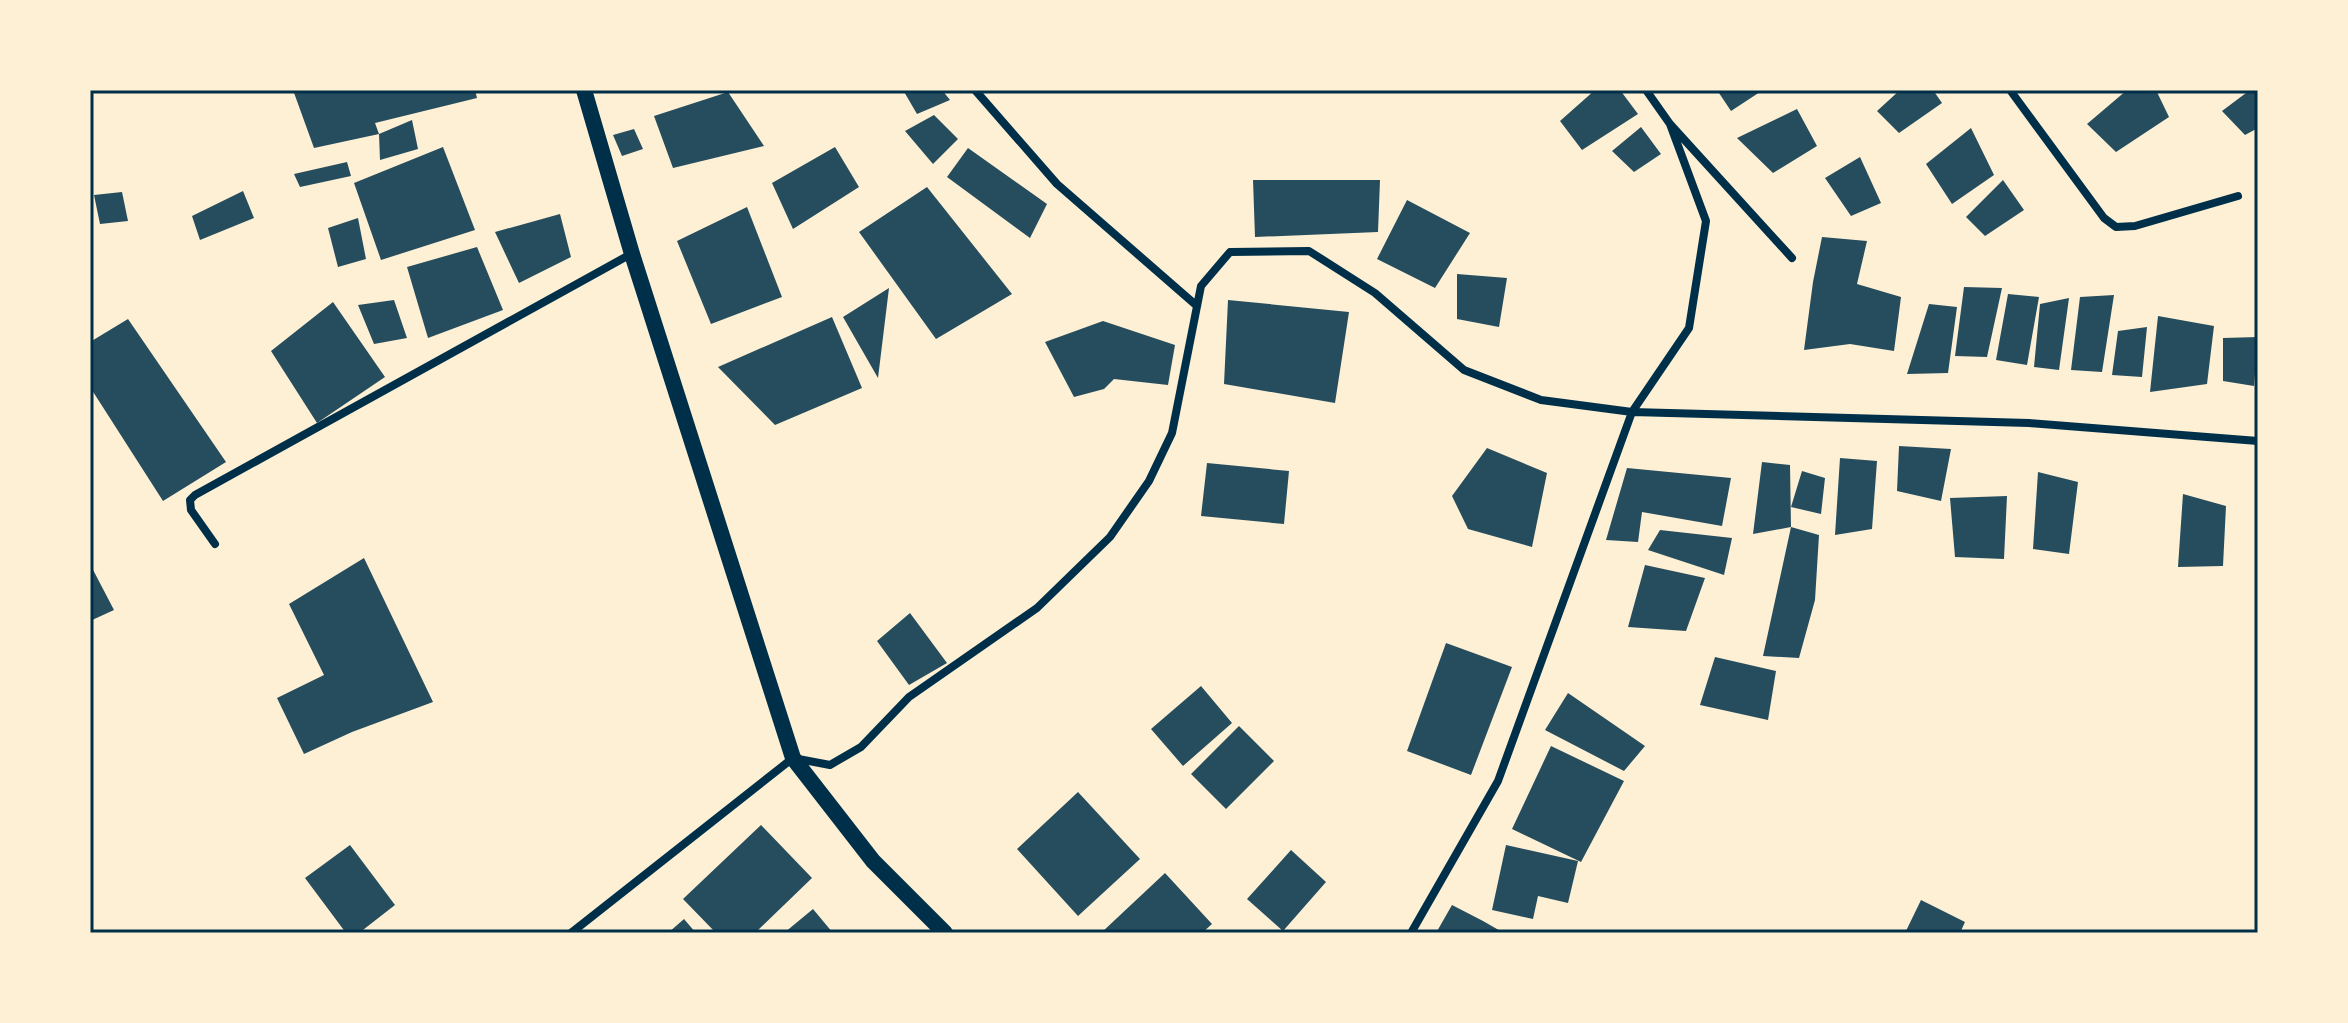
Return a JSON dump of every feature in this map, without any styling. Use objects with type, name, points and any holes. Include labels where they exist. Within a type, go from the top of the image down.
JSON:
[{"type":"main road","points":[[584,90],[632,254],[793,758],[873,861],[945,933]]},
{"type":"street","points":[[975,90],[1057,184],[1197,306]]},
{"type":"street","points":[[1646,90],[1670,124],[1792,258]]},
{"type":"street","points":[[2010,90],[2104,218],[2116,227],[2135,226],[2238,196]]},
{"type":"street","points":[[1411,933],[1498,781],[1632,412],[1689,328],[1706,221],[1670,124]]},
{"type":"street","points":[[571,933],[793,758],[830,765],[861,747],[909,697],[1037,608],[1110,537],[1149,481],[1172,433],[1201,286],[1230,252],[1309,251],[1375,293],[1464,370],[1541,400],[1632,412],[2029,423],[2258,441]]},
{"type":"street","points":[[215,544],[191,510],[190,500],[195,495],[632,254]]},
{"type":"building","points":[[293,90],[475,90],[477,98],[375,123],[379,134],[314,148]]},
{"type":"building","points":[[903,90],[942,90],[950,100],[917,114]]},
{"type":"building","points":[[1595,90],[1620,90],[1638,114],[1582,150],[1560,121]]},
{"type":"building","points":[[1717,90],[1763,90],[1731,111]]},
{"type":"building","points":[[1900,90],[1933,90],[1942,103],[1899,133],[1877,111]]},
{"type":"building","points":[[2127,90],[2156,90],[2169,117],[2116,152],[2087,124]]},
{"type":"building","points":[[2250,90],[2258,90],[2258,128],[2245,135],[2222,111]]},
{"type":"building","points":[[728,92],[764,146],[673,168],[654,116]]},
{"type":"building","points":[[1797,109],[1817,146],[1773,173],[1737,138]]},
{"type":"building","points":[[934,115],[958,139],[933,164],[905,131]]},
{"type":"building","points":[[412,120],[418,149],[380,160],[379,134]]},
{"type":"building","points":[[1641,127],[1661,154],[1634,172],[1612,151]]},
{"type":"building","points":[[1971,128],[1994,175],[1952,204],[1926,164]]},
{"type":"building","points":[[634,129],[643,149],[622,156],[613,135]]},
{"type":"building","points":[[443,147],[475,230],[381,260],[354,183]]},
{"type":"building","points":[[835,147],[859,187],[793,229],[772,183]]},
{"type":"building","points":[[968,148],[1047,204],[1030,238],[947,177]]},
{"type":"building","points":[[1860,157],[1881,203],[1851,216],[1825,178]]},
{"type":"building","points":[[347,162],[351,176],[300,187],[294,174]]},
{"type":"building","points":[[1253,180],[1380,180],[1378,232],[1255,237]]},
{"type":"building","points":[[2003,180],[2024,210],[1985,236],[1966,217]]},
{"type":"building","points":[[927,187],[1012,294],[936,339],[859,232]]},
{"type":"building","points":[[243,191],[254,218],[200,240],[192,216]]},
{"type":"building","points":[[122,192],[128,221],[100,224],[94,195]]},
{"type":"building","points":[[1407,200],[1470,233],[1435,288],[1377,259]]},
{"type":"building","points":[[747,207],[782,297],[711,324],[677,241]]},
{"type":"building","points":[[560,214],[571,257],[519,283],[495,232]]},
{"type":"building","points":[[358,218],[366,259],[338,267],[328,228]]},
{"type":"building","points":[[1822,237],[1867,241],[1857,284],[1901,297],[1894,351],[1850,344],[1804,350]]},
{"type":"building","points":[[477,247],[503,310],[428,338],[407,267]]},
{"type":"building","points":[[1457,274],[1507,278],[1499,327],[1457,319]]},
{"type":"building","points":[[1964,287],[2002,288],[1987,357],[1955,356]]},
{"type":"building","points":[[889,288],[878,378],[843,317]]},
{"type":"building","points":[[2008,294],[2039,297],[2027,365],[1996,360]]},
{"type":"building","points":[[2114,295],[2102,372],[2071,370],[2080,297]]},
{"type":"building","points":[[2069,298],[2059,370],[2034,367],[2040,304]]},
{"type":"building","points":[[394,300],[407,338],[374,344],[358,305]]},
{"type":"building","points":[[1228,300],[1349,312],[1335,403],[1224,384]]},
{"type":"building","points":[[333,302],[385,377],[317,423],[271,351]]},
{"type":"building","points":[[1929,304],[1957,307],[1948,373],[1907,374]]},
{"type":"building","points":[[2158,316],[2214,326],[2207,384],[2150,392]]},
{"type":"building","points":[[832,317],[862,388],[775,425],[718,367]]},
{"type":"building","points":[[128,319],[226,462],[163,501],[90,387],[90,342]]},
{"type":"building","points":[[1103,321],[1175,345],[1168,385],[1114,379],[1104,389],[1074,397],[1045,342]]},
{"type":"building","points":[[2147,327],[2142,377],[2112,375],[2118,331]]},
{"type":"building","points":[[2258,337],[2254,386],[2223,381],[2223,338]]},
{"type":"building","points":[[1899,446],[1951,449],[1941,501],[1897,491]]},
{"type":"building","points":[[1487,448],[1547,473],[1532,547],[1468,529],[1452,496]]},
{"type":"building","points":[[1840,458],[1877,461],[1872,529],[1835,535]]},
{"type":"building","points":[[1762,462],[1790,465],[1791,527],[1753,534]]},
{"type":"building","points":[[1207,463],[1289,471],[1284,524],[1201,516]]},
{"type":"building","points":[[1627,468],[1731,478],[1722,526],[1642,512],[1638,542],[1606,540]]},
{"type":"building","points":[[1802,471],[1825,478],[1821,514],[1791,507]]},
{"type":"building","points":[[2038,472],[2078,482],[2069,554],[2033,549]]},
{"type":"building","points":[[2183,494],[2226,506],[2223,566],[2178,567]]},
{"type":"building","points":[[2007,496],[2004,559],[1955,557],[1950,498]]},
{"type":"building","points":[[1791,527],[1819,535],[1815,600],[1799,658],[1763,656]]},
{"type":"building","points":[[1660,530],[1732,538],[1724,575],[1648,550]]},
{"type":"building","points":[[364,558],[433,702],[352,732],[304,754],[277,698],[324,675],[289,604]]},
{"type":"building","points":[[90,564],[114,610],[90,621]]},
{"type":"building","points":[[1645,565],[1705,578],[1686,631],[1628,627]]},
{"type":"building","points":[[910,613],[947,663],[909,685],[877,641]]},
{"type":"building","points":[[1446,643],[1512,667],[1471,775],[1407,751]]},
{"type":"building","points":[[1715,657],[1776,671],[1768,720],[1700,705]]},
{"type":"building","points":[[1201,686],[1232,723],[1183,766],[1151,729]]},
{"type":"building","points":[[1568,693],[1645,746],[1624,771],[1545,730]]},
{"type":"building","points":[[1239,726],[1274,761],[1226,809],[1191,774]]},
{"type":"building","points":[[1551,746],[1624,781],[1581,862],[1512,829]]},
{"type":"building","points":[[1078,792],[1140,859],[1078,916],[1017,849]]},
{"type":"building","points":[[761,825],[812,878],[755,933],[716,933],[683,899]]},
{"type":"building","points":[[350,845],[395,905],[359,933],[346,933],[305,878]]},
{"type":"building","points":[[1506,845],[1578,861],[1568,903],[1538,896],[1533,919],[1492,910]]},
{"type":"building","points":[[1291,850],[1326,882],[1283,931],[1247,899]]},
{"type":"building","points":[[1165,873],[1212,924],[1202,933],[1101,933]]},
{"type":"building","points":[[1921,900],[1965,922],[1960,933],[1905,933]]},
{"type":"building","points":[[1452,905],[1483,921],[1504,933],[1436,933]]},
{"type":"building","points":[[813,909],[833,933],[784,933]]},
{"type":"building","points":[[684,919],[696,933],[668,933]]}]
